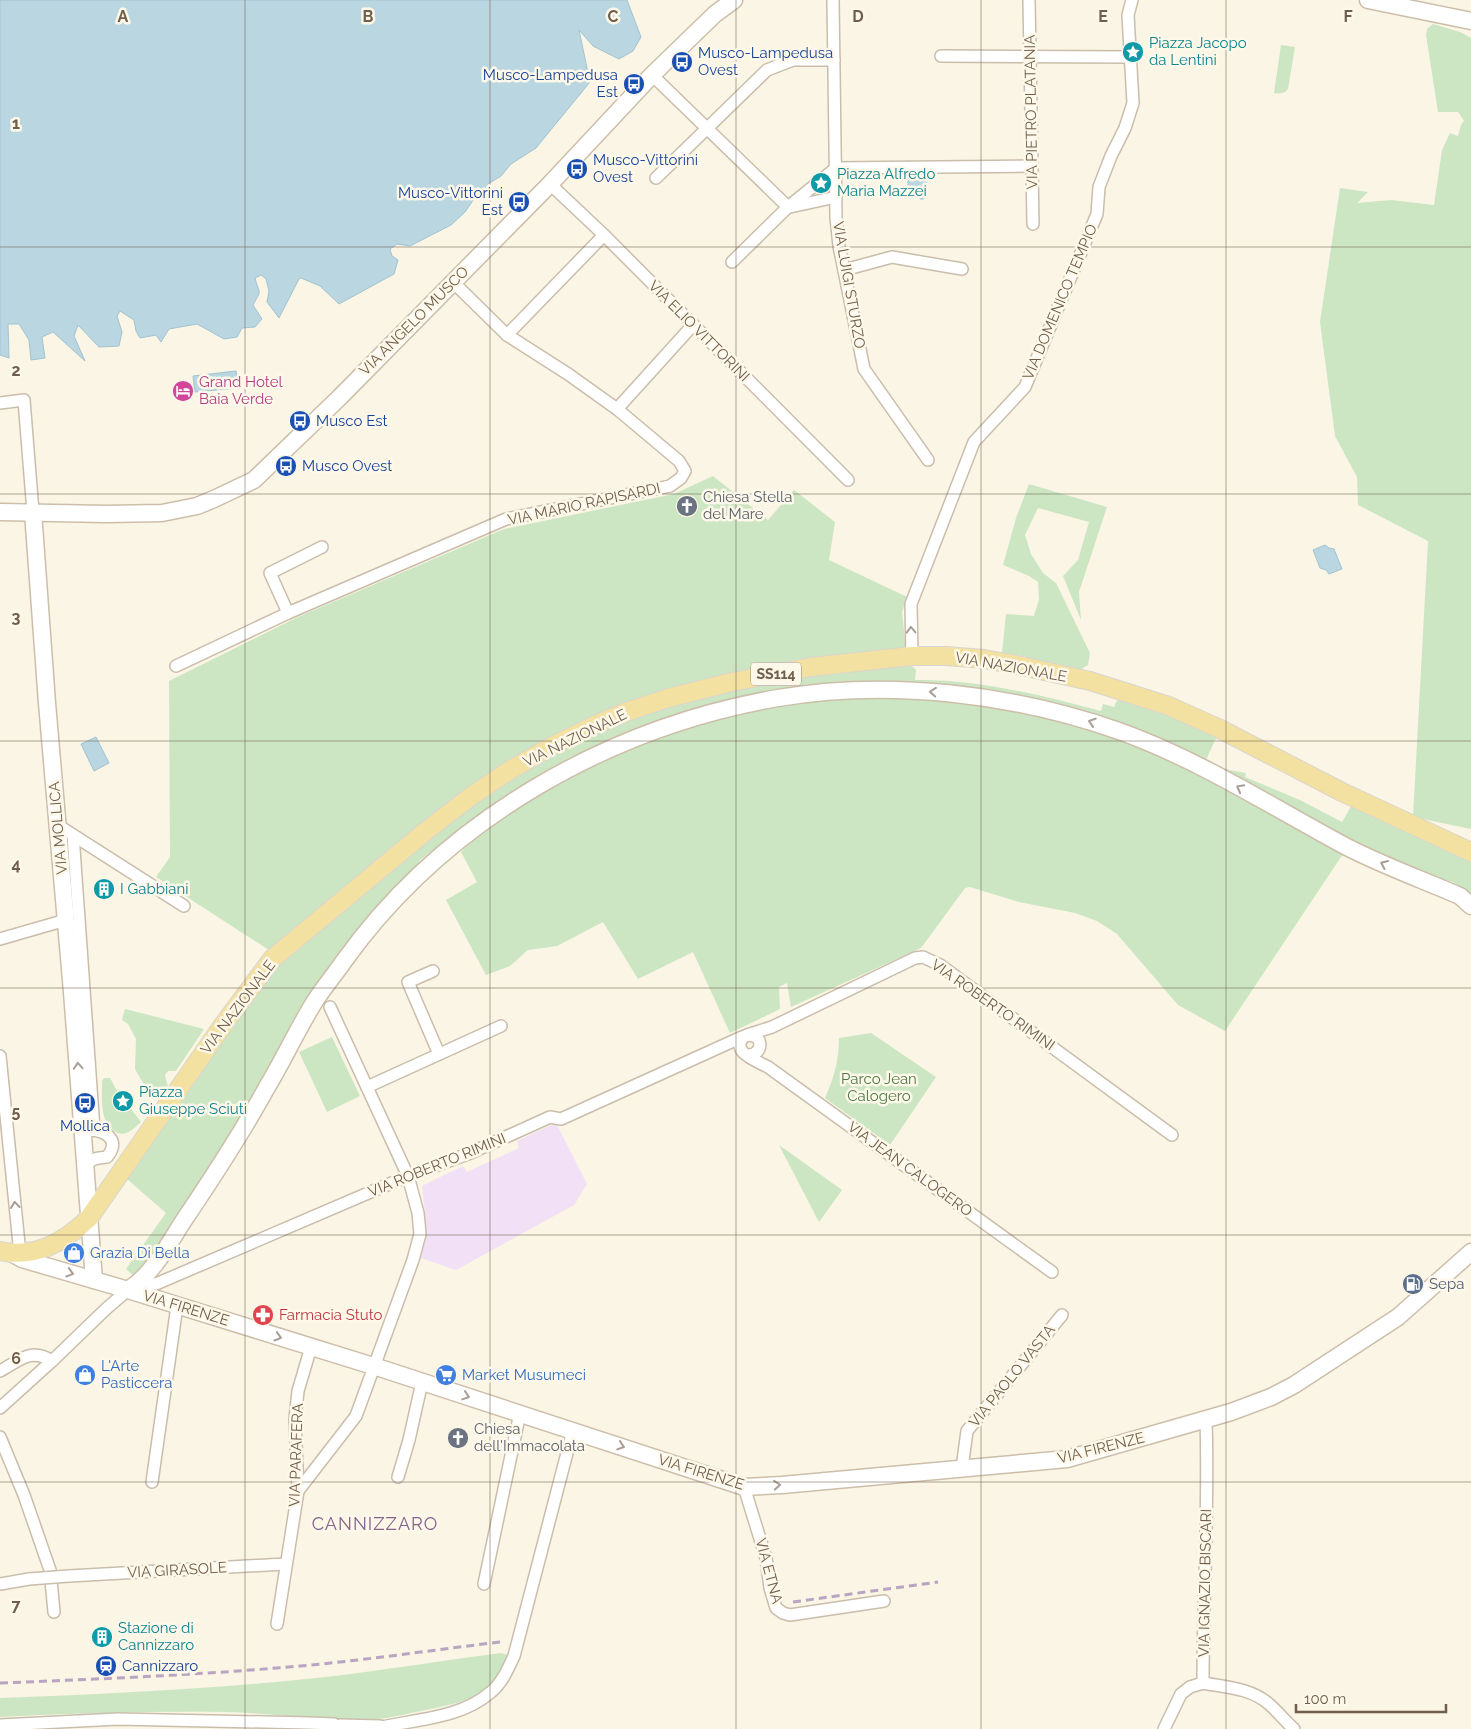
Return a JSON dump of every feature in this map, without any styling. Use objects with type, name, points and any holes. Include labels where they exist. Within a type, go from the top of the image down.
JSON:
[{"type":"main road","name":"VIA NAZIONALE","points":[[23,1255],[60,1242],[76,1231],[89,1218],[223,1025],[272,959],[426,831],[470,797],[510,770],[556,744],[623,713],[668,698],[723,684],[811,667],[912,656],[984,659],[1090,681],[1169,706],[1218,728],[1412,825]]},
{"type":"main road","points":[[1412,825],[1471,842]]},
{"type":"main road","points":[[1412,825],[1471,852]]},
{"type":"street","name":"VIA ANGELO MUSCO","points":[[0,512],[107,514],[162,512],[197,506],[254,480],[550,184],[652,76],[715,14],[734,0]]},
{"type":"street","name":"VIA LUIGI STURZO","points":[[833,0],[836,217],[844,270],[864,369],[928,460]]},
{"type":"street","name":"VIA PIETRO PLATANIA","points":[[1029,0],[1033,224]]},
{"type":"street","points":[[941,56],[1130,57],[1128,15],[1124,0]]},
{"type":"street","points":[[1128,15],[1132,0]]},
{"type":"street","points":[[1368,0],[1429,14],[1471,21]]},
{"type":"street","points":[[1429,14],[1471,28]]},
{"type":"street","name":"VIA DOMENICO TEMPIO","points":[[912,656],[910,604],[974,442],[1024,387],[1097,214],[1098,187],[1125,128],[1133,103],[1130,57]]},
{"type":"street","points":[[656,178],[767,70],[793,60],[834,60]]},
{"type":"street","points":[[652,76],[788,207]]},
{"type":"street","points":[[732,262],[788,207],[836,168],[1032,166]]},
{"type":"street","name":"VIA ELIO VITTORINI","points":[[550,184],[604,235],[848,480]]},
{"type":"street","points":[[788,207],[836,197]]},
{"type":"street","points":[[507,334],[604,235]]},
{"type":"street","points":[[844,270],[892,257],[962,269]]},
{"type":"street","name":"VIA MARIO RAPISARDI","points":[[176,666],[288,613],[506,519],[670,486],[681,478],[685,471],[679,461],[617,409],[507,334],[453,282]]},
{"type":"street","points":[[617,409],[693,325]]},
{"type":"street","name":"VIA MOLLICA","points":[[0,403],[24,400],[66,920],[89,1131],[84,1167],[94,1280]]},
{"type":"street","points":[[288,613],[270,573],[322,547]]},
{"type":"street","points":[[0,1408],[154,1266],[202,1194],[266,1090],[315,1001],[363,936],[412,883],[463,836],[525,794],[593,757],[635,738],[686,719],[781,697],[839,691],[931,692],[998,700],[1046,710],[1123,732],[1185,759],[1362,855],[1460,896],[1471,906]]},
{"type":"street","points":[[58,825],[184,906]]},
{"type":"street","points":[[72,835],[84,993],[89,1131],[104,1132],[110,1136],[113,1143],[112,1151],[108,1157],[94,1158],[84,1167]]},
{"type":"street","points":[[0,939],[66,920]]},
{"type":"street","name":"VIA ROBERTO RIMINI","points":[[152,1290],[408,1176],[468,1154],[550,1116],[561,1119],[745,1036],[772,1027],[915,958],[923,957],[940,965],[1172,1135]]},
{"type":"street","points":[[433,971],[408,982],[440,1054]]},
{"type":"street","points":[[298,1492],[356,1416],[413,1260],[420,1234],[418,1213],[408,1176],[330,1007]]},
{"type":"street","points":[[367,1087],[501,1026]]},
{"type":"street","points":[[716,1050],[727,1049],[752,1055],[757,1053],[763,1035],[772,1027]]},
{"type":"street","points":[[744,1054],[739,1047],[740,1042],[745,1036],[753,1035],[757,1038],[768,1067]]},
{"type":"street","name":"VIA JEAN CALOGERO","points":[[744,1054],[768,1067],[1052,1272]]},
{"type":"street","points":[[0,1056],[23,1255]]},
{"type":"street","name":"VIA FIRENZE","points":[[23,1255],[94,1280],[152,1290],[177,1306],[520,1413],[744,1487],[775,1486],[1066,1459],[1206,1420],[1271,1397],[1294,1385],[1398,1317],[1471,1252]]},
{"type":"street","points":[[152,1482],[177,1306]]},
{"type":"street","name":"VIA PAOLO VASTA","points":[[962,1468],[967,1431],[1062,1315]]},
{"type":"street","name":"VIA PARAFERA","points":[[277,1624],[298,1492],[295,1419],[298,1391],[311,1347]]},
{"type":"street","points":[[0,1371],[27,1355],[44,1356],[52,1361]]},
{"type":"street","points":[[398,1477],[409,1440],[422,1382]]},
{"type":"street","points":[[484,1584],[520,1413]]},
{"type":"street","name":"VIA IGNAZIO BISCARI","points":[[1203,1683],[1203,1618],[1208,1474],[1206,1420]]},
{"type":"street","points":[[0,1725],[118,1719],[264,1722],[379,1728],[454,1713],[472,1706],[492,1692],[502,1679],[514,1656],[573,1430]]},
{"type":"street","points":[[0,1438],[24,1495],[50,1570],[54,1612]]},
{"type":"street","name":"VIA ETNA","points":[[744,1487],[766,1558],[770,1588],[776,1608],[790,1615],[884,1601]]},
{"type":"street","name":"VIA GIRASOLE","points":[[0,1584],[29,1579],[69,1576],[286,1564]]},
{"type":"street","points":[[1164,1729],[1181,1694],[1190,1686],[1203,1683],[1231,1686],[1243,1690],[1268,1703],[1294,1729]]},
{"type":"street","points":[[264,1722],[295,1729]]},
{"type":"shaded area","points":[[556,1123],[587,1184],[574,1205],[456,1270],[421,1258],[425,1242],[426,1221],[422,1186],[463,1166],[467,1172],[519,1148],[517,1141]]},
{"type":"green space","points":[[1433,24],[1460,32],[1471,38],[1471,829],[1413,817],[1428,541],[1358,505],[1357,477],[1335,436],[1320,322],[1340,188],[1368,192],[1357,203],[1391,200],[1434,205],[1442,150],[1450,133],[1458,136],[1464,121],[1458,112],[1438,112],[1426,35],[1427,29]]},
{"type":"green space","points":[[1281,45],[1295,47],[1288,89],[1278,94],[1274,93]]},
{"type":"green space","points":[[713,476],[768,520],[794,490],[835,522],[829,560],[907,597],[902,612],[906,651],[832,656],[729,676],[551,738],[272,952],[156,877],[170,857],[169,681],[298,617],[504,529],[674,494]]},
{"type":"green space","points":[[1029,484],[1107,507],[1079,592],[1081,620],[1063,576],[1078,560],[1089,522],[1038,508],[1025,535],[1031,554],[1043,573],[1056,583],[1090,653],[1088,665],[1077,672],[1023,656],[1002,653],[1006,614],[1034,616],[1039,599],[1038,582],[1003,565],[1016,518]]},
{"type":"green space","points":[[910,664],[916,670],[915,680],[962,682],[1009,689],[1101,711],[1103,704],[1114,707],[1119,696],[1140,702],[1217,736],[1205,762],[1229,770],[1246,773],[1245,777],[1300,800],[1342,822],[1353,803],[1435,845],[1471,861],[1471,894],[1453,882],[1410,870],[1087,717],[830,685],[807,684],[682,713],[633,730],[578,757],[466,829],[452,835],[420,860],[407,882],[262,1087],[167,1240],[135,1277],[126,1269],[166,1213],[127,1179],[208,1059],[276,966],[427,838],[517,773],[624,720],[684,701],[779,679]]},
{"type":"green space","points":[[851,694],[997,702],[1126,737],[1345,851],[1225,1031],[1178,1005],[1117,934],[1097,921],[1075,913],[1019,902],[970,887],[965,888],[921,948],[791,1007],[787,983],[779,987],[780,1009],[730,1033],[693,952],[638,979],[603,922],[557,946],[528,950],[510,966],[486,975],[446,900],[477,882],[461,852],[484,828],[561,777],[701,718]]},
{"type":"green space","points":[[125,1009],[204,1029],[176,1071],[168,1071],[165,1075],[168,1087],[156,1100],[135,1069],[136,1039],[128,1024],[122,1020]]},
{"type":"green space","name":"Parco Jean Calogero","points":[[871,1033],[936,1077],[890,1145],[825,1098],[835,1069],[839,1038]]},
{"type":"green space","points":[[332,1037],[360,1096],[327,1112],[299,1052]]},
{"type":"green space","points":[[104,1078],[110,1078],[141,1122],[127,1133],[120,1134],[116,1132],[105,1120],[102,1098],[102,1081]]},
{"type":"green space","points":[[779,1145],[842,1190],[819,1222]]},
{"type":"green space","points":[[501,1653],[508,1655],[502,1669],[486,1689],[476,1695],[453,1704],[378,1719],[328,1719],[199,1712],[56,1714],[0,1717],[0,1698],[159,1691],[278,1682]]},
{"type":"water","points":[[0,0],[627,0],[641,37],[633,51],[619,59],[593,46],[579,30],[590,82],[536,148],[511,164],[501,176],[488,184],[465,212],[451,225],[410,246],[397,244],[390,249],[392,256],[398,260],[394,274],[339,304],[320,286],[301,278],[279,318],[267,302],[269,291],[266,279],[261,275],[255,278],[259,292],[253,305],[262,319],[255,327],[242,328],[237,337],[224,339],[197,324],[169,329],[161,342],[156,335],[140,338],[136,331],[134,320],[120,311],[117,316],[122,332],[119,346],[99,347],[78,325],[74,336],[85,361],[53,332],[42,337],[45,358],[31,360],[29,340],[19,324],[8,324],[9,358],[0,355]]},
{"type":"water","points":[[908,179],[926,179],[927,196],[924,199],[920,199],[920,189],[916,189],[916,192],[908,191]]},
{"type":"water","points":[[236,371],[238,388],[195,392],[193,376]]},
{"type":"water","points":[[1325,545],[1334,549],[1342,569],[1329,574],[1326,570],[1320,568],[1313,550]]},
{"type":"water","points":[[96,737],[109,763],[94,771],[81,744]]},
{"type":"railway","points":[[793,1602],[938,1582]]},
{"type":"railway","points":[[0,1683],[300,1666],[500,1642]]},
{"type":"place","name":"Piazza Jacopo da Lentini","points":[[1133,52]]},
{"type":"place","name":"Musco-Lampedusa Ovest","points":[[682,62]]},
{"type":"place","name":"Musco-Lampedusa Est","points":[[634,84]]},
{"type":"place","name":"Musco-Vittorini Ovest","points":[[577,169]]},
{"type":"place","name":"Piazza Alfredo Maria Mazzei","points":[[821,183]]},
{"type":"place","name":"Musco-Vittorini Est","points":[[519,202]]},
{"type":"place","name":"Grand Hotel Baia Verde","points":[[183,391]]},
{"type":"place","name":"Musco Est","points":[[300,421]]},
{"type":"place","name":"Musco Ovest","points":[[286,466]]},
{"type":"place","name":"Chiesa Stella del Mare","points":[[687,506]]},
{"type":"place","name":"I Gabbiani","points":[[104,889]]},
{"type":"place","name":"Piazza Giuseppe Sciuti","points":[[123,1101]]},
{"type":"place","name":"Mollica","points":[[85,1103]]},
{"type":"place","name":"Grazia Di Bella","points":[[74,1253]]},
{"type":"place","name":"Sepa","points":[[1413,1284]]},
{"type":"place","name":"Farmacia Stuto","points":[[263,1315]]},
{"type":"place","name":"L'Arte Pasticcera","points":[[85,1375]]},
{"type":"place","name":"Market Musumeci","points":[[446,1375]]},
{"type":"place","name":"Chiesa dell'Immacolata","points":[[458,1438]]},
{"type":"place","name":"Stazione di Cannizzaro","points":[[102,1637]]},
{"type":"place","name":"Cannizzaro","points":[[106,1666]]},
{"type":"district","name":"CANNIZZARO","points":[[375,1524]]}]
